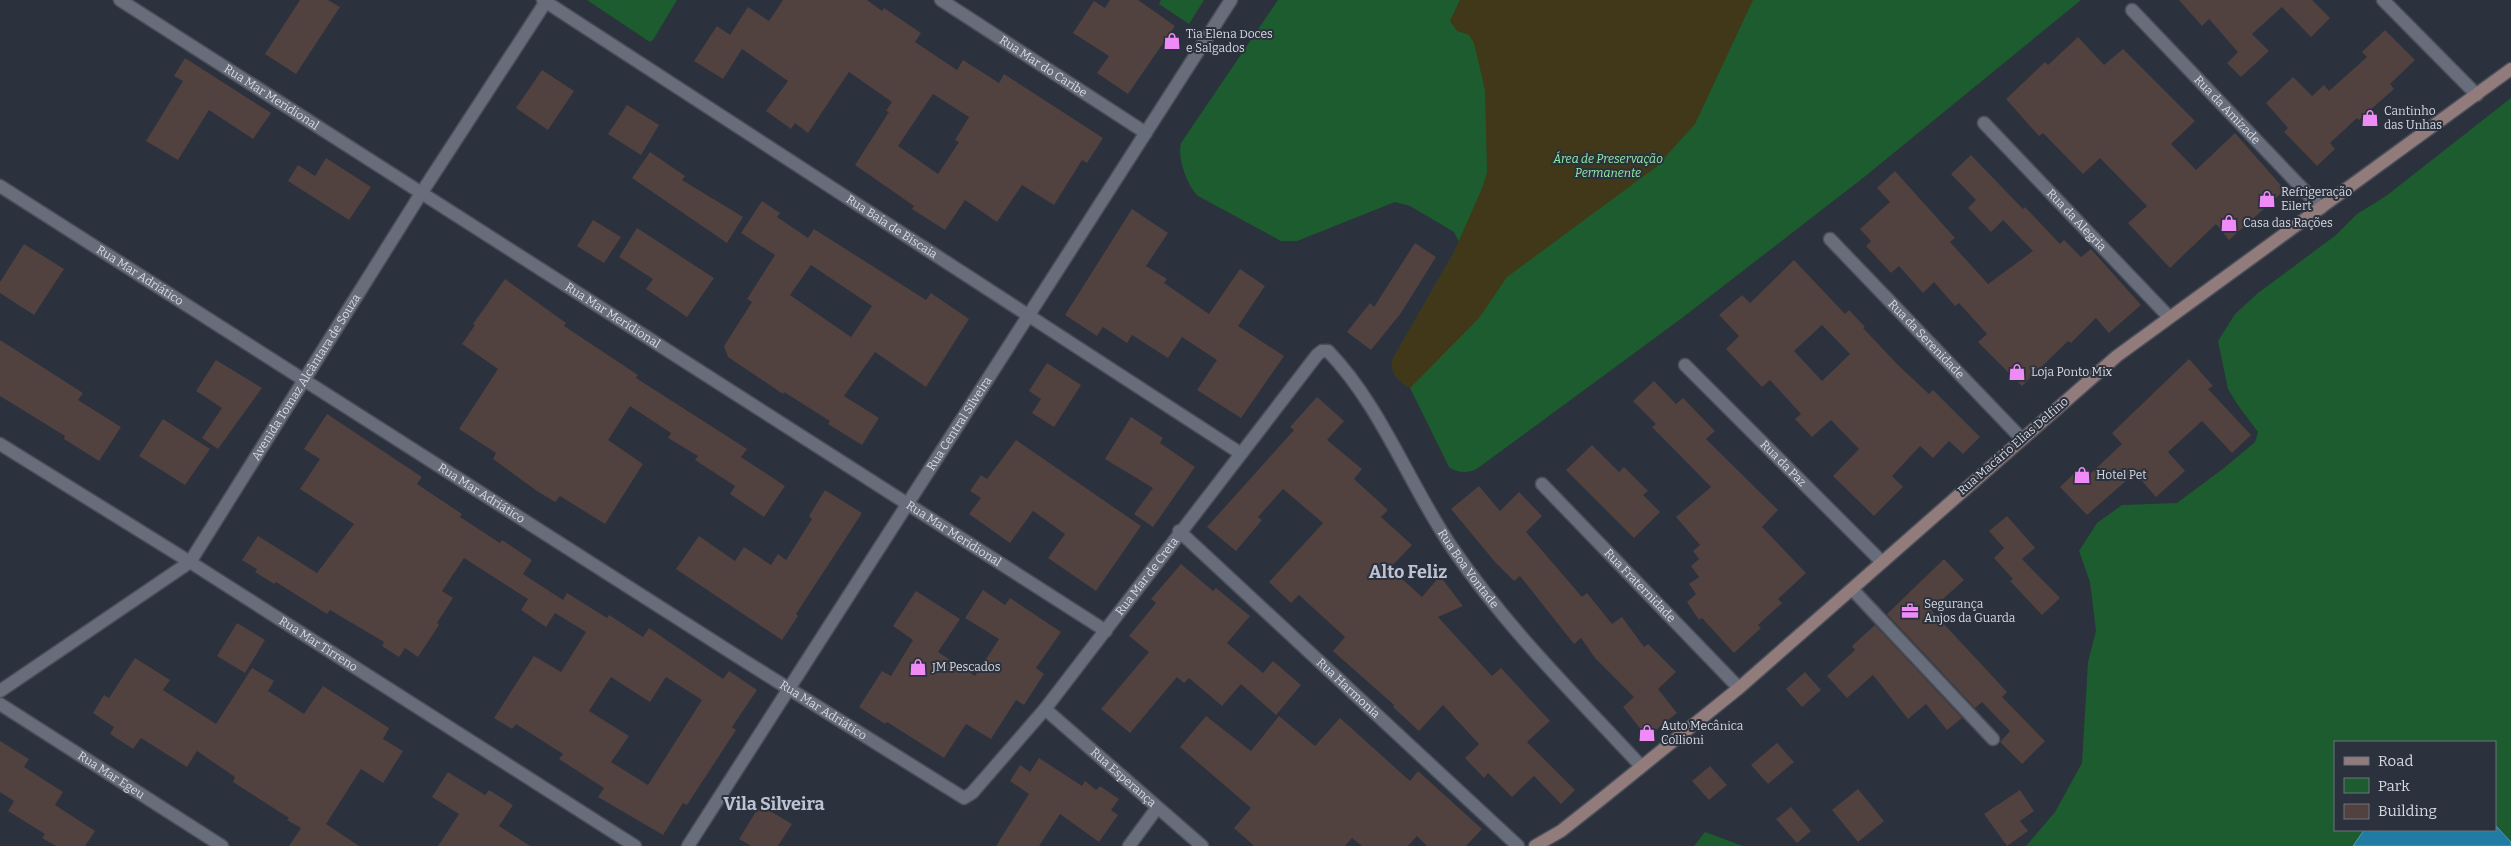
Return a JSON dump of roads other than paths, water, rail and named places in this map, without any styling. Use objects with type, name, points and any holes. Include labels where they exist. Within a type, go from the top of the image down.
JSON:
[{"type":"main road","name":"Rua Macário Elias Delfino","points":[[1535,846],[1561,831],[1739,688],[2021,438],[2102,369],[2169,317],[2511,69]]},
{"type":"street","name":"Rua Mar Meridional","points":[[120,0],[1106,631]]},
{"type":"street","name":"Rua Mar do Caribe","points":[[941,0],[1146,133]]},
{"type":"street","name":"Rua Central Silveira","points":[[688,846],[1231,0]]},
{"type":"street","points":[[2383,0],[2476,95]]},
{"type":"street","name":"Avenida Tomaz Alcântara de Souza","points":[[0,691],[190,562],[422,192],[545,1]]},
{"type":"street","name":"Rua Baía de Biscaia","points":[[545,1],[1240,453]]},
{"type":"street","name":"Rua da Amizade","points":[[2132,10],[2321,208]]},
{"type":"street","name":"Rua da Alegria","points":[[1984,123],[2169,317]]},
{"type":"street","name":"Rua Mar Adriático","points":[[0,186],[789,689],[964,798]]},
{"type":"street","name":"Rua da Serenidade","points":[[1830,239],[2021,438]]},
{"type":"street","name":"Rua Mar de Creta","points":[[964,798],[972,792],[1045,709],[1240,453],[1317,355],[1325,350]]},
{"type":"street","name":"Rua Boa Vontade","points":[[1325,350],[1330,353],[1372,410],[1426,506],[1469,572],[1506,619],[1641,766]]},
{"type":"street","name":"Rua da Paz","points":[[1685,365],[1882,562]]},
{"type":"street","name":"Rua Mar Tirreno","points":[[0,444],[190,562],[635,846]]},
{"type":"street","name":"Rua Fraternidade","points":[[1542,484],[1739,688]]},
{"type":"street","name":"Rua Harmonia","points":[[1179,532],[1518,846]]},
{"type":"street","points":[[1852,589],[1993,739]]},
{"type":"street","name":"Rua Mar Egeu","points":[[0,704],[222,846]]},
{"type":"street","name":"Rua Esperança","points":[[1045,709],[1202,846]]},
{"type":"street","points":[[1129,846],[1157,808]]},
{"type":"water","points":[[2496,826],[2511,842],[2511,846],[2353,846],[2363,831],[2496,831]]},
{"type":"place","name":"Tia Elena Doces e Salgados","points":[[1172,41]]},
{"type":"place","name":"Cantinho das Unhas","points":[[2370,118]]},
{"type":"place","name":"Refrigeração Eilert","points":[[2267,199]]},
{"type":"place","name":"Casa das Rações","points":[[2229,223]]},
{"type":"place","name":"Loja Ponto Mix","points":[[2017,372]]},
{"type":"place","name":"Hotel Pet","points":[[2082,475]]},
{"type":"place","name":"Segurança Anjos da Guarda","points":[[1910,611]]},
{"type":"place","name":"JM Pescados","points":[[918,667]]},
{"type":"place","name":"Auto Mecânica Collioni","points":[[1647,733]]},
{"type":"district","name":"Alto Feliz","points":[[1408,572]]},
{"type":"district","name":"Vila Silveira","points":[[774,804]]},
{"type":"park label","name":"Área de Preservação Permanente","points":[[1608,166]]}]
